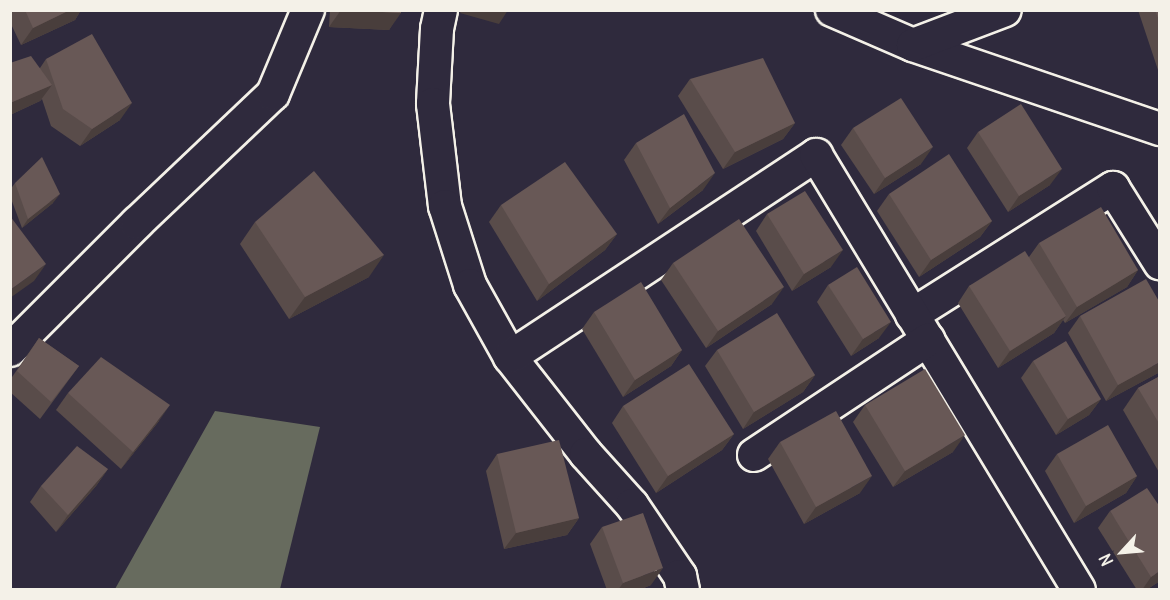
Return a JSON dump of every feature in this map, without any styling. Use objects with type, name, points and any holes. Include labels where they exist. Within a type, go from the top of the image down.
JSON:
[{"type":"street","points":[[10,350],[136,223],[273,94],[308,10]]},
{"type":"street","points":[[441,10],[437,29],[434,104],[445,206],[470,285],[510,357],[586,454],[632,505],[680,576],[683,590]]},
{"type":"street","points":[[832,10],[913,45],[1160,129]]},
{"type":"street","points":[[913,45],[1005,10]]},
{"type":"street","points":[[510,357],[816,155],[1079,590]]},
{"type":"street","points":[[754,455],[920,327],[1113,188],[1160,263]]},
{"type":"shaded area","points":[[215,411],[320,427],[280,589],[115,589]]},
{"type":"building","points":[[25,10],[70,10],[33,28]]},
{"type":"building","points":[[346,10],[401,10],[401,13]]},
{"type":"building","points":[[1155,10],[1160,10],[1160,23]]},
{"type":"building","points":[[92,34],[132,103],[92,129],[63,109],[46,59]]},
{"type":"building","points":[[31,56],[52,85],[10,103],[10,63]]},
{"type":"building","points":[[763,58],[795,123],[735,152],[690,79]]},
{"type":"building","points":[[901,98],[933,147],[885,178],[853,128]]},
{"type":"building","points":[[1021,104],[1062,169],[1019,196],[978,132]]},
{"type":"building","points":[[684,114],[715,173],[670,208],[636,143]]},
{"type":"building","points":[[949,154],[992,221],[931,260],[889,194]]},
{"type":"building","points":[[42,157],[60,194],[28,219],[15,183]]},
{"type":"building","points":[[565,162],[617,234],[549,284],[501,205]]},
{"type":"building","points":[[314,171],[384,255],[305,297],[255,222]]},
{"type":"building","points":[[805,191],[843,250],[804,274],[767,214]]},
{"type":"building","points":[[1101,207],[1138,270],[1077,307],[1039,243]]},
{"type":"building","points":[[10,216],[46,264],[10,290]]},
{"type":"building","points":[[739,219],[784,287],[718,331],[673,263]]},
{"type":"building","points":[[1025,251],[1066,316],[1010,351],[969,286]]},
{"type":"building","points":[[857,267],[891,322],[863,339],[828,285]]},
{"type":"building","points":[[1146,279],[1160,303],[1160,362],[1118,385],[1080,316]]},
{"type":"building","points":[[641,282],[682,350],[635,380],[594,312]]},
{"type":"building","points":[[777,313],[815,375],[754,412],[717,350]]},
{"type":"building","points":[[39,338],[79,366],[51,402],[17,371]]},
{"type":"building","points":[[1066,341],[1101,399],[1068,419],[1033,361]]},
{"type":"building","points":[[101,357],[170,405],[133,452],[68,393]]},
{"type":"building","points":[[689,364],[734,434],[668,476],[623,406]]},
{"type":"building","points":[[925,369],[965,435],[905,471],[865,405]]},
{"type":"building","points":[[1160,376],[1160,425],[1138,388]]},
{"type":"building","points":[[836,411],[872,476],[816,507],[780,442]]},
{"type":"building","points":[[1108,425],[1137,476],[1086,506],[1057,454]]},
{"type":"building","points":[[559,440],[579,518],[516,533],[497,454]]},
{"type":"building","points":[[77,446],[108,469],[68,515],[41,486]]},
{"type":"building","points":[[1147,488],[1160,507],[1160,571],[1151,577],[1110,511]]},
{"type":"building","points":[[643,513],[663,568],[623,583],[602,527]]}]
